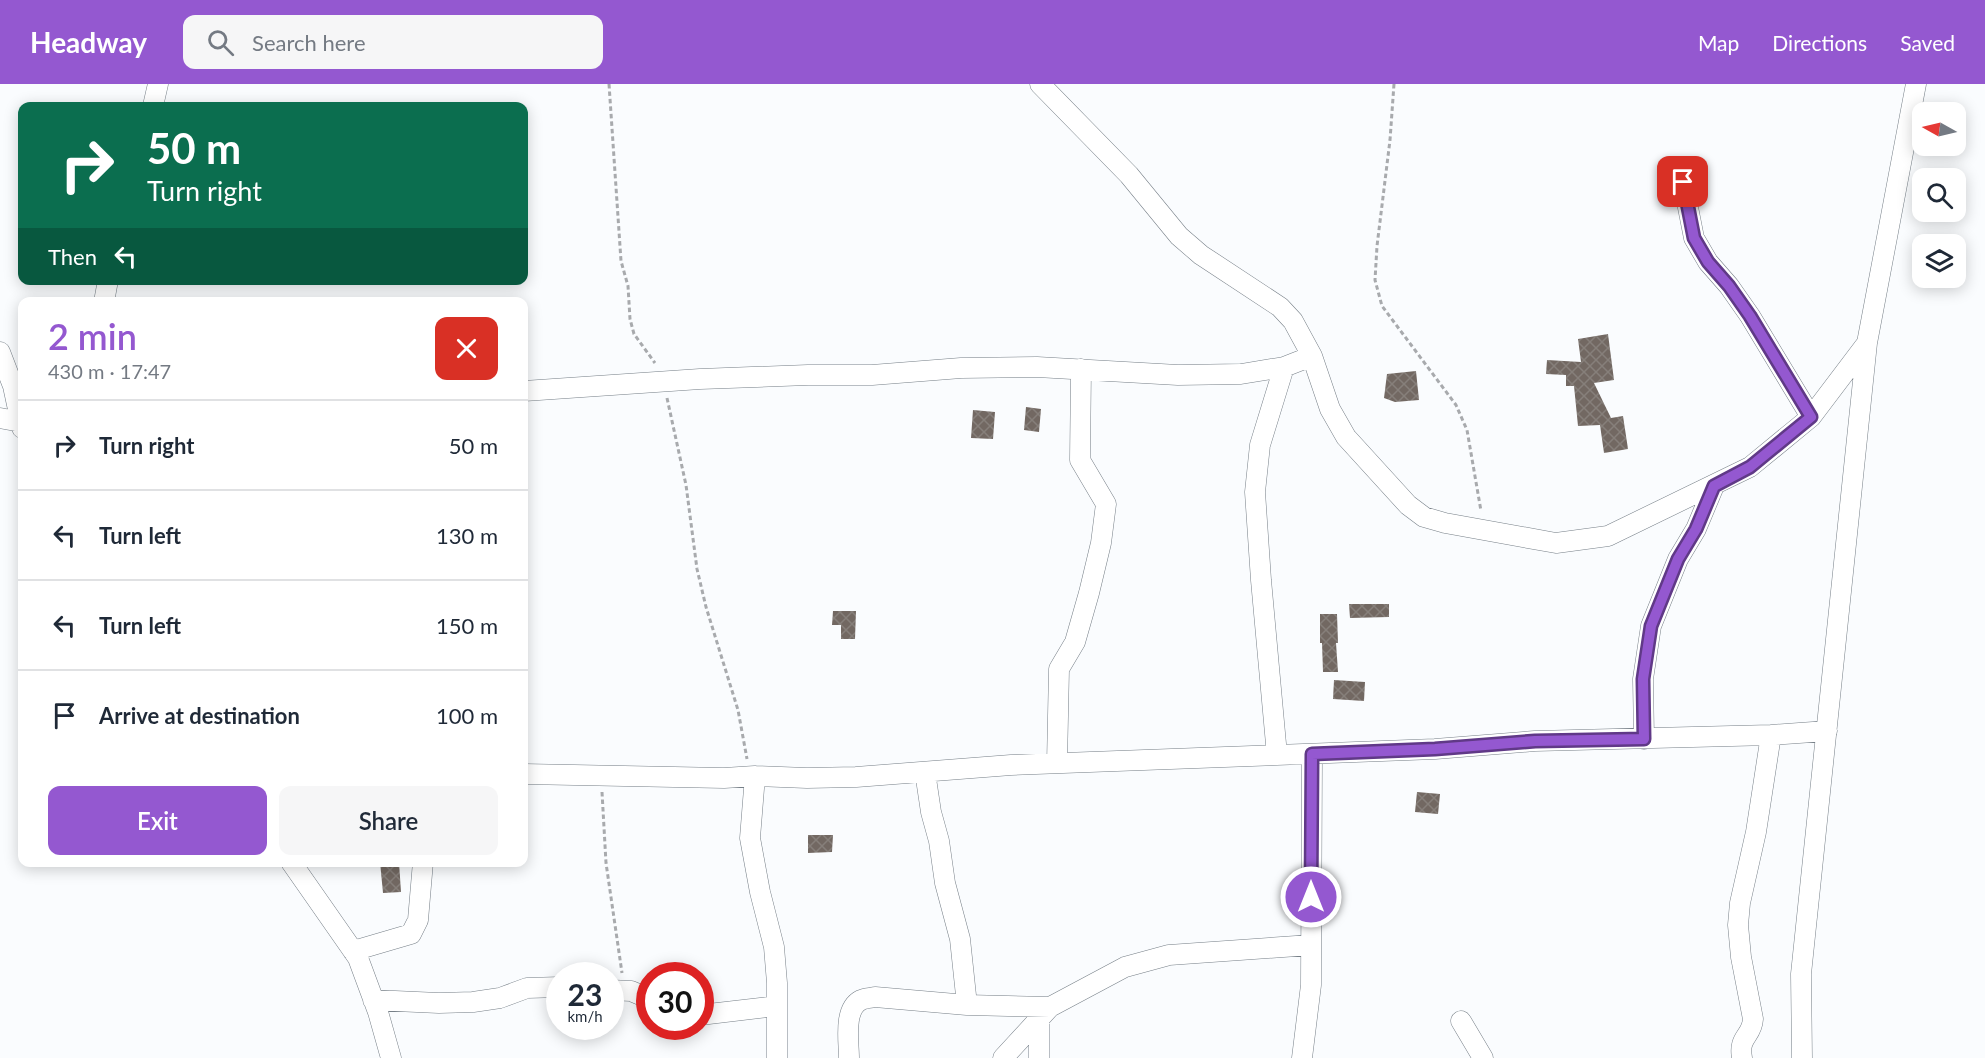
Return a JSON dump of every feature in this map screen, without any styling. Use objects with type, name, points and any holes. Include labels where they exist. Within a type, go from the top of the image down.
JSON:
[{"type":"street","points":[[154,102],[158,84]]},
{"type":"street","points":[[1040,84],[1129,175],[1179,236],[1201,255],[1280,307],[1293,321],[1312,356],[1330,409],[1346,437],[1408,505],[1424,517],[1484,531],[1556,543],[1608,536],[1750,467],[1811,417],[1867,343]]},
{"type":"street","points":[[1802,1058],[1801,974],[1867,343],[1916,84]]},
{"type":"street","points":[[1683,182],[1694,238],[1708,262],[1729,286],[1750,316],[1811,417]]},
{"type":"street","points":[[0,352],[18,405]]},
{"type":"street","points":[[528,392],[666,381],[808,375],[872,375],[961,368],[1037,367],[1178,375],[1241,374],[1284,367],[1312,356]]},
{"type":"street","points":[[1277,755],[1255,492],[1260,445],[1284,367]]},
{"type":"street","points":[[1057,764],[1059,669],[1075,642],[1089,593],[1101,543],[1106,504],[1080,460],[1081,369]]},
{"type":"street","points":[[0,418],[18,416]]},
{"type":"street","points":[[1644,739],[1643,679],[1651,626],[1678,559],[1696,529],[1714,486]]},
{"type":"street","points":[[528,774],[724,778],[836,777],[1057,764],[1435,749],[1535,741],[1771,735],[1827,731]]},
{"type":"street","points":[[1742,1058],[1740,1046],[1753,1024],[1753,1019],[1737,925],[1756,832],[1771,735]]},
{"type":"street","points":[[1302,1058],[1311,985],[1312,754]]},
{"type":"street","points":[[925,772],[949,900],[960,939],[967,1005]]},
{"type":"street","points":[[752,776],[750,838],[759,892],[774,947],[777,1058]]},
{"type":"street","points":[[294,867],[358,958],[391,1058]]},
{"type":"street","points":[[353,951],[411,934],[418,920],[423,867]]},
{"type":"street","points":[[1003,1058],[1045,1013],[1125,967],[1169,955],[1311,945]]},
{"type":"street","points":[[373,1000],[439,1004],[473,1002],[500,998],[527,988],[546,987]]},
{"type":"street","points":[[849,1058],[850,1018],[854,1006],[861,1000],[875,997],[1045,1013]]},
{"type":"street","points":[[714,1013],[777,1006]]},
{"type":"street","points":[[1039,1058],[1045,1013]]},
{"type":"street","points":[[1461,1021],[1483,1058]]},
{"type":"path","points":[[609,84],[621,261],[628,286],[631,326],[666,381],[686,484],[704,597],[738,710],[752,776]]},
{"type":"path","points":[[1394,84],[1375,280],[1382,306],[1456,405],[1467,430],[1484,531]]},
{"type":"path","points":[[601,775],[606,863],[620,962]]},
{"type":"building","points":[[1608,334],[1614,380],[1594,383],[1611,418],[1623,416],[1628,449],[1604,453],[1600,425],[1578,426],[1574,386],[1566,386],[1566,375],[1546,374],[1547,360],[1581,362],[1578,339]]},
{"type":"building","points":[[1416,371],[1419,400],[1395,402],[1384,398],[1387,374]]},
{"type":"building","points":[[1026,407],[1041,409],[1039,432],[1024,430]]},
{"type":"building","points":[[973,410],[995,412],[993,439],[971,438]]},
{"type":"building","points":[[1349,604],[1389,604],[1389,617],[1350,618]]},
{"type":"building","points":[[833,611],[856,611],[855,639],[841,639],[841,625],[832,625]]},
{"type":"building","points":[[1320,614],[1337,614],[1338,672],[1323,672]]},
{"type":"building","points":[[1334,680],[1365,682],[1364,701],[1333,699]]},
{"type":"building","points":[[1417,792],[1440,794],[1438,814],[1415,812]]},
{"type":"building","points":[[808,835],[833,835],[832,852],[808,853]]},
{"type":"building","points":[[380,867],[399,867],[401,892],[383,893]]},
{"type":"route","points":[[1311,897],[1312,754],[1435,749],[1535,741],[1644,739],[1643,679],[1651,626],[1663,592],[1678,559],[1696,529],[1714,486],[1750,467],[1811,417],[1750,316],[1729,286],[1708,262],[1694,238],[1683,182]]}]
